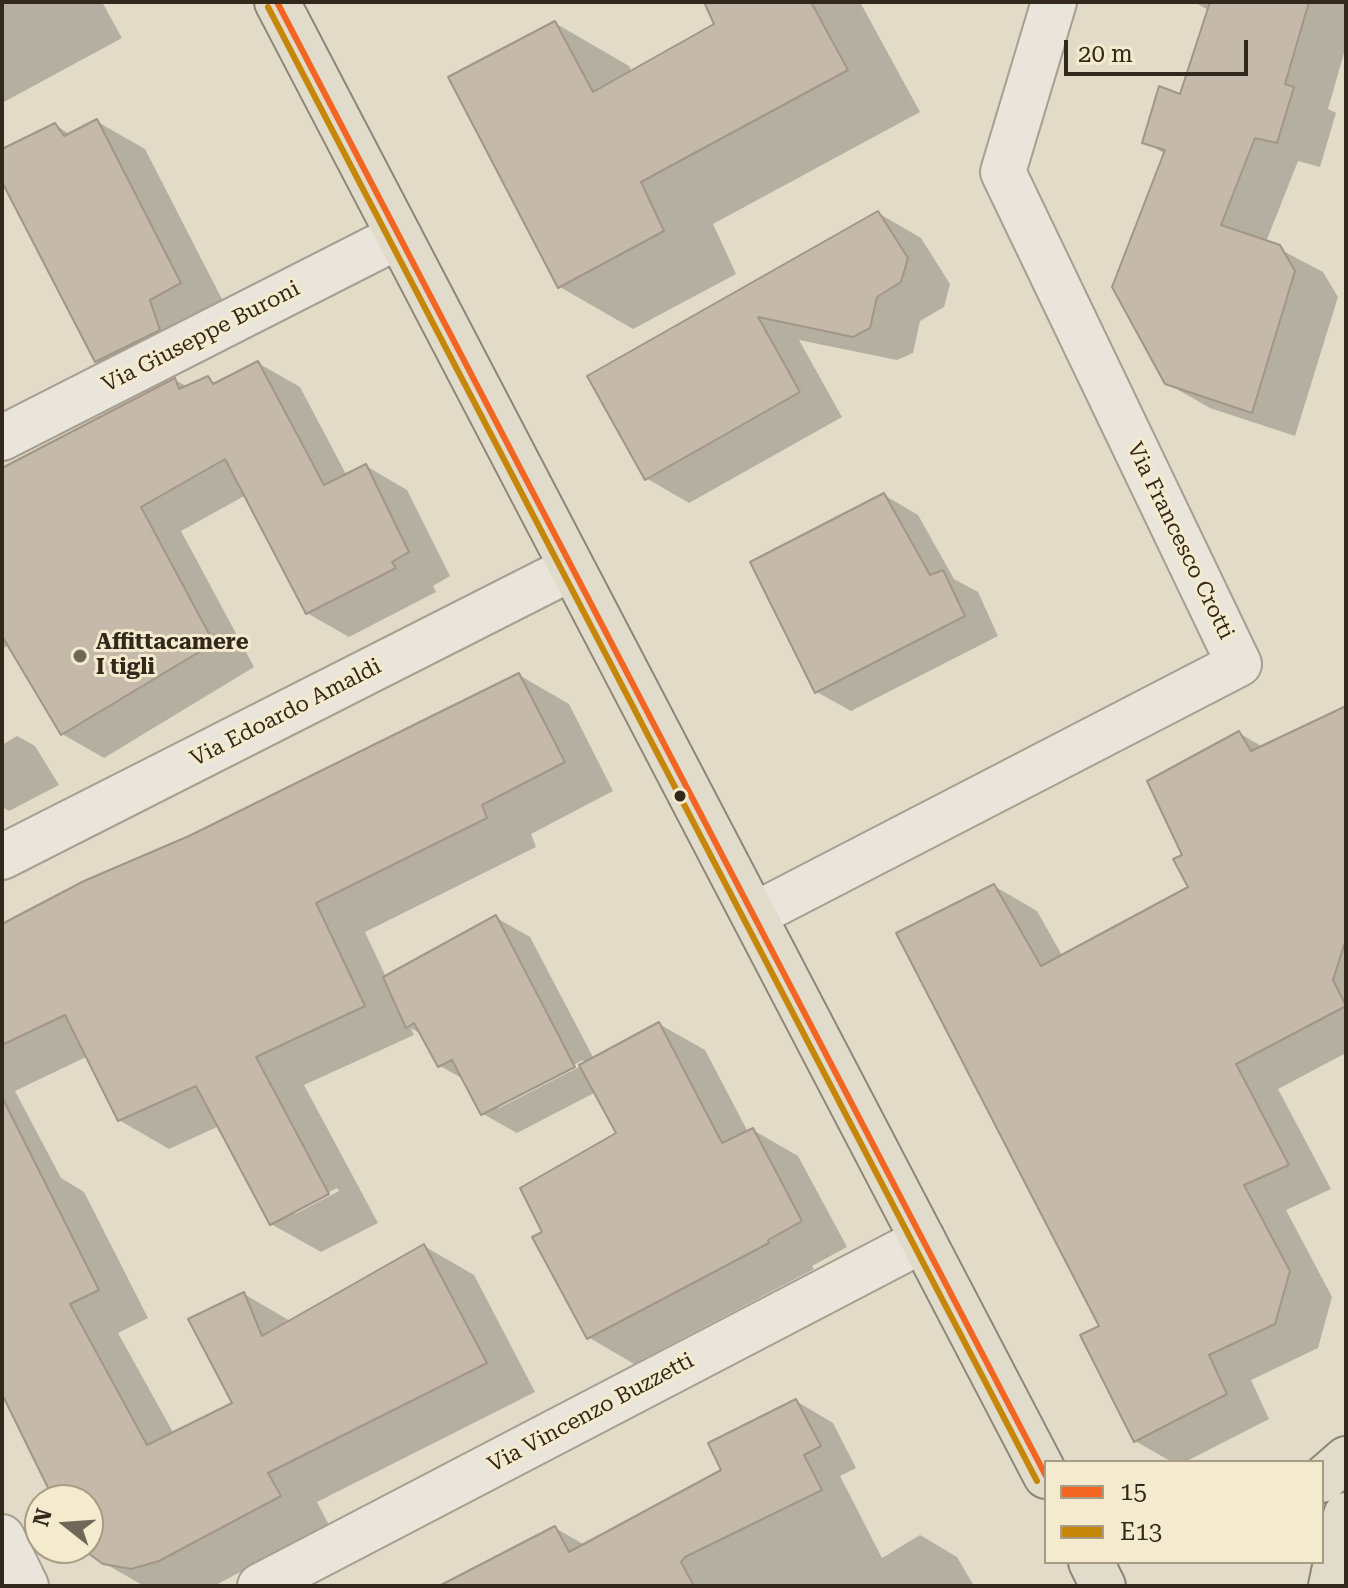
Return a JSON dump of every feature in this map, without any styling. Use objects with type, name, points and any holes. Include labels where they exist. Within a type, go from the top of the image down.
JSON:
[{"type":"main road","points":[[277,2],[570,569],[1044,1472]]},
{"type":"main road","points":[[1324,1478],[1346,1459]]},
{"type":"main road","points":[[1331,1586],[1346,1515]]},
{"type":"main road","points":[[1092,1564],[1103,1586]]},
{"type":"street","name":"Via Francesco Crotti","points":[[754,915],[1239,664],[1003,172],[1054,2]]},
{"type":"street","name":"Via Giuseppe Buroni","points":[[2,438],[399,236]]},
{"type":"street","name":"Via Edoardo Amaldi","points":[[2,857],[570,569]]},
{"type":"street","name":"Via Vincenzo Buzzetti","points":[[260,1586],[923,1240]]},
{"type":"street","points":[[2,1537],[26,1586]]},
{"type":"building","points":[[704,2],[811,2],[848,70],[641,182],[664,231],[558,288],[448,77],[555,21],[593,92],[714,24]]},
{"type":"building","points":[[1210,2],[1309,2],[1285,84],[1294,87],[1277,143],[1255,138],[1221,225],[1280,245],[1295,271],[1252,413],[1165,384],[1112,287],[1165,150],[1142,143],[1159,86],[1180,94]]},
{"type":"building","points":[[97,119],[181,283],[150,300],[160,330],[95,362],[2,182],[2,149],[55,123],[64,136]]},
{"type":"building","points":[[878,211],[908,258],[901,282],[877,297],[870,328],[853,337],[758,317],[800,392],[645,480],[587,376]]},
{"type":"building","points":[[258,361],[324,485],[366,464],[409,552],[392,562],[396,568],[306,614],[225,459],[141,507],[214,643],[61,735],[2,636],[2,468],[175,378],[179,389],[208,376],[213,384]]},
{"type":"building","points":[[884,493],[930,575],[943,570],[965,616],[815,693],[750,562]]},
{"type":"building","points":[[519,673],[565,762],[482,805],[487,818],[316,903],[365,1006],[256,1057],[329,1194],[270,1225],[196,1086],[118,1121],[65,1015],[2,1045],[2,924],[84,881],[189,836]]},
{"type":"building","points":[[1346,706],[1346,939],[1333,980],[1346,1006],[1236,1064],[1289,1165],[1244,1185],[1290,1271],[1275,1324],[1209,1355],[1227,1394],[1134,1442],[1080,1335],[1099,1326],[896,933],[994,884],[1041,966],[1188,887],[1173,859],[1182,855],[1147,781],[1239,731],[1251,751]]},
{"type":"building","points":[[496,915],[575,1067],[481,1115],[452,1060],[438,1067],[414,1023],[406,1028],[383,977]]},
{"type":"building","points":[[659,1022],[722,1143],[753,1128],[802,1221],[768,1240],[769,1243],[587,1339],[532,1237],[542,1232],[520,1188],[616,1133],[579,1065]]},
{"type":"building","points":[[2,1097],[99,1290],[70,1304],[147,1445],[232,1403],[188,1319],[244,1292],[262,1336],[424,1244],[487,1363],[268,1473],[281,1496],[159,1561],[131,1569],[103,1564],[104,1484],[46,1484],[2,1394]]},
{"type":"building","points":[[796,1399],[821,1446],[804,1455],[822,1490],[685,1557],[681,1562],[694,1586],[439,1586],[555,1526],[569,1552],[721,1470],[708,1443]]},
{"type":"transit line","name":"15","points":[[277,2],[1044,1472]]},
{"type":"transit line","name":"E13","points":[[268,7],[1037,1481]]},
{"type":"place","name":"Affittacamere I tigli","points":[[80,656]]}]
